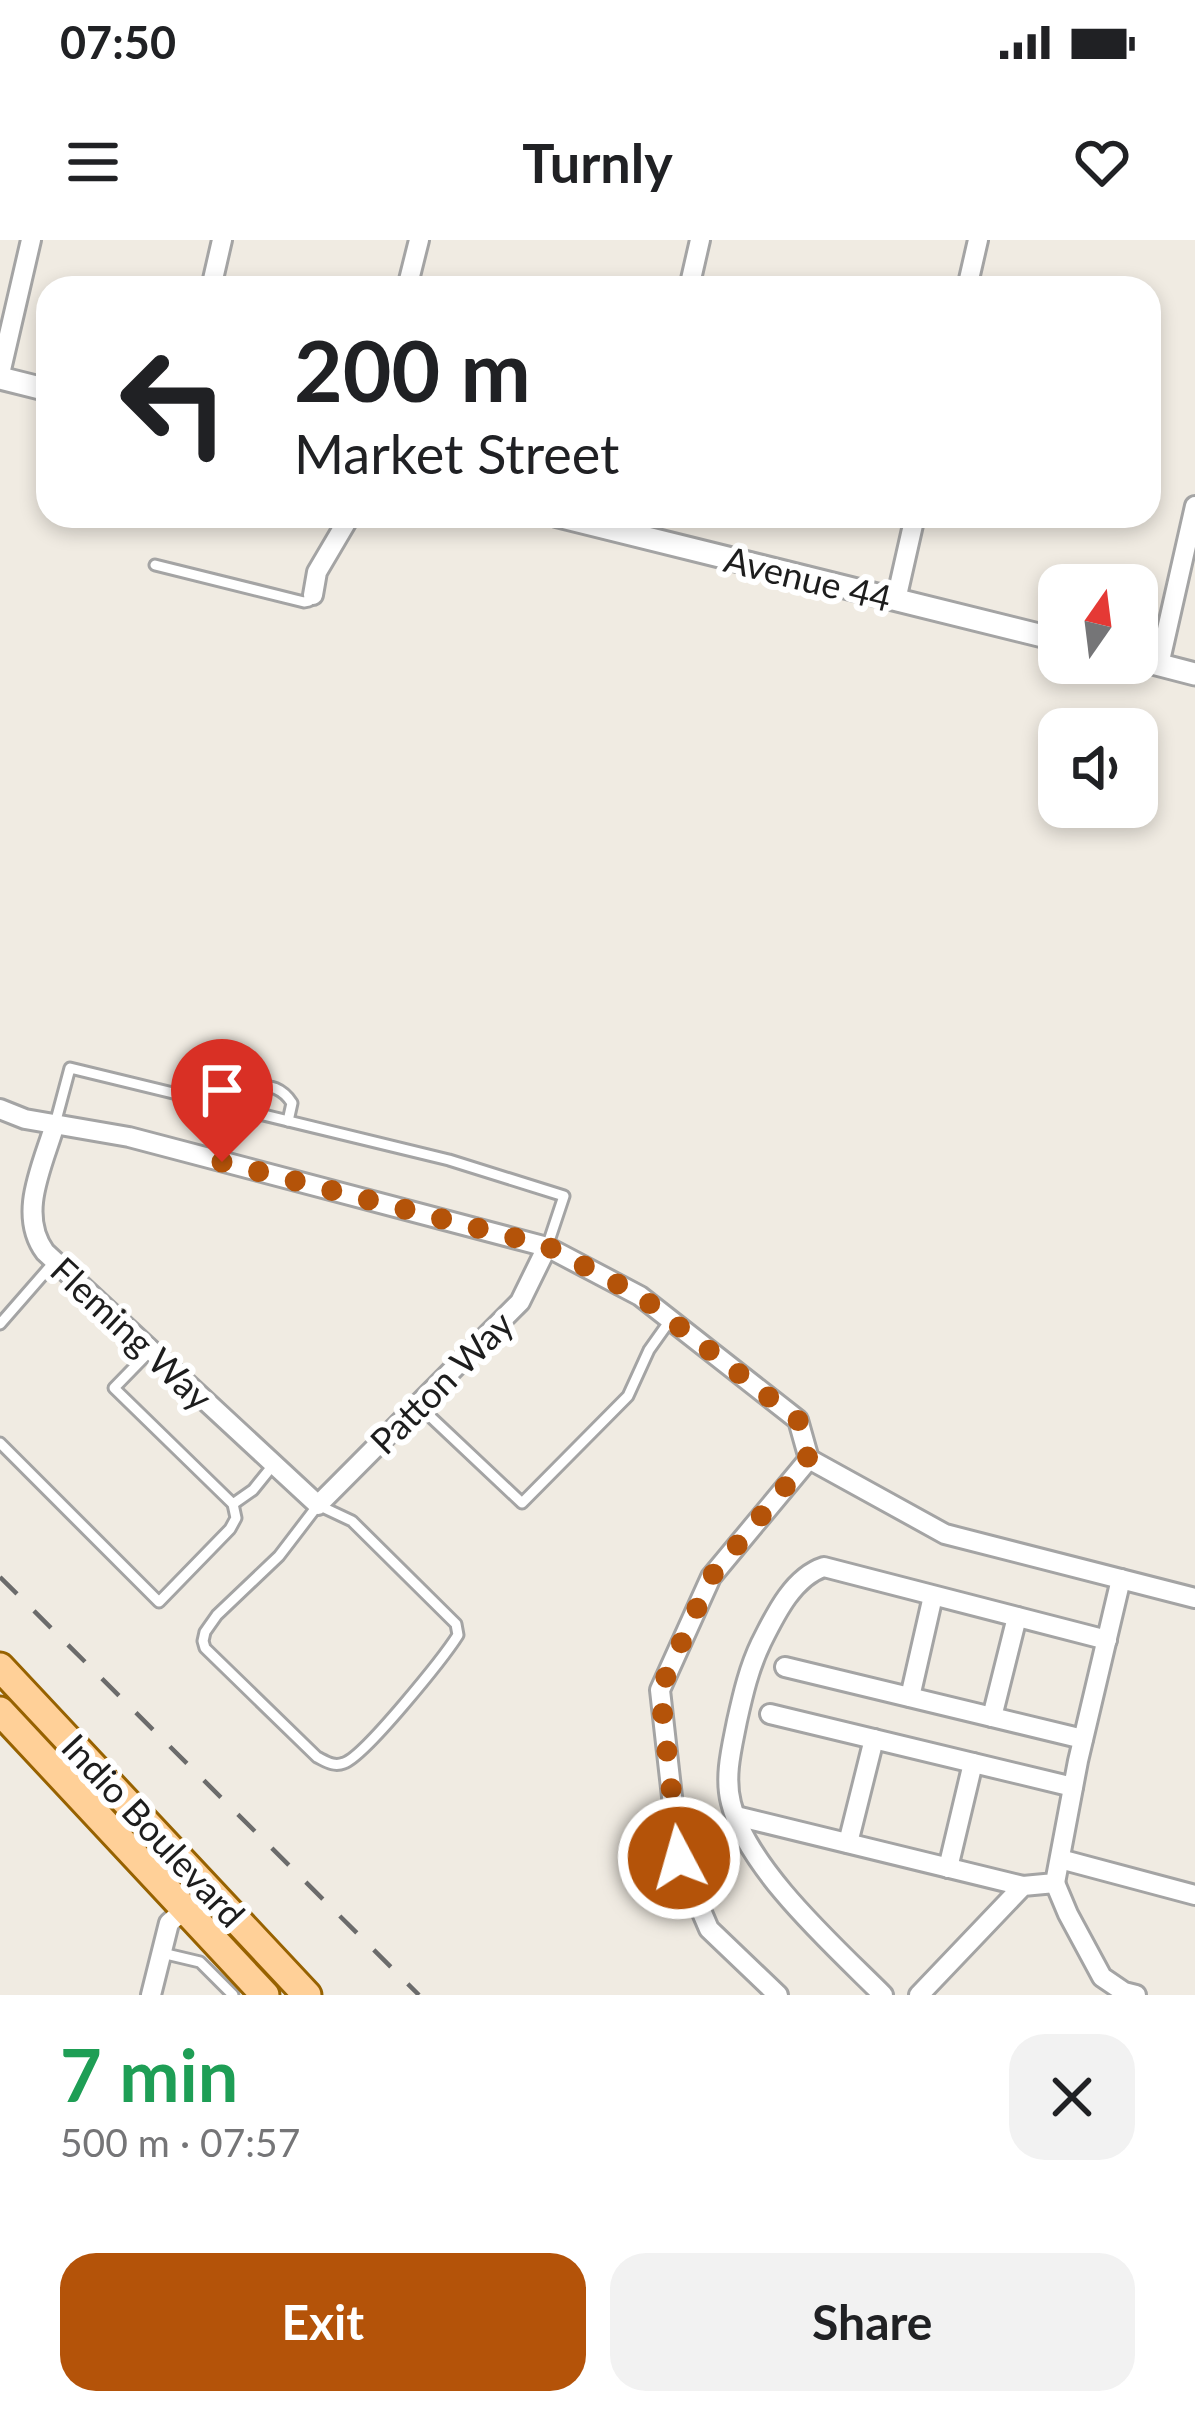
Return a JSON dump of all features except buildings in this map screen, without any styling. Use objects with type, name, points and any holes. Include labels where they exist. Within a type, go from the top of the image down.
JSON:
[{"type":"main road","name":"Indio Boulevard","points":[[0,1666],[304,1995]]},
{"type":"main road","points":[[0,1685],[59,1745],[100,1773]]},
{"type":"main road","name":"Indio Boulevard","points":[[0,1711],[185,1909],[252,1993]]},
{"type":"main road","points":[[172,1849],[184,1882],[185,1909],[218,1917],[274,1976],[304,1995]]},
{"type":"street","points":[[31,240],[0,376],[36,386]]},
{"type":"street","points":[[214,276],[222,240]]},
{"type":"street","points":[[410,276],[418,240]]},
{"type":"street","points":[[692,276],[700,240]]},
{"type":"street","points":[[970,276],[978,240]]},
{"type":"street","points":[[1158,629],[1195,506]]},
{"type":"street","points":[[314,595],[316,572],[343,528]]},
{"type":"street","name":"Avenue 44","points":[[644,528],[1038,635]]},
{"type":"street","points":[[896,600],[912,528]]},
{"type":"street","points":[[1158,665],[1195,674]]},
{"type":"street","points":[[0,1109],[25,1119],[129,1137],[547,1246],[640,1296],[798,1420],[808,1459],[945,1534],[1195,1598]]},
{"type":"street","name":"Fleming Way","points":[[55,1124],[30,1211],[35,1238],[55,1262],[318,1505]]},
{"type":"street","name":"Patton Way","points":[[318,1505],[520,1302],[547,1246]]},
{"type":"street","points":[[778,1995],[709,1929],[679,1858],[660,1690],[711,1577],[808,1459]]},
{"type":"street","points":[[883,1995],[772,1877],[741,1828],[728,1781],[746,1680],[791,1592],[811,1571],[824,1568],[1107,1640]]},
{"type":"street","points":[[1121,1579],[1055,1883],[1102,1977],[1136,1995]]},
{"type":"street","points":[[910,1697],[933,1595]]},
{"type":"street","points":[[992,1717],[1017,1617]]},
{"type":"street","points":[[785,1667],[1083,1739]]},
{"type":"street","points":[[770,1714],[1073,1787]]},
{"type":"street","points":[[848,1844],[874,1739]]},
{"type":"street","points":[[948,1868],[973,1763]]},
{"type":"street","points":[[736,1816],[1023,1886],[1055,1883]]},
{"type":"street","points":[[1060,1859],[1195,1895]]},
{"type":"street","points":[[920,1995],[1023,1886]]},
{"type":"street","points":[[151,1995],[170,1923],[185,1909]]},
{"type":"lane","points":[[155,565],[304,602],[314,595]]},
{"type":"lane","points":[[55,1124],[70,1068],[449,1160],[564,1196],[547,1246]]},
{"type":"lane","points":[[252,1112],[257,1094],[273,1088],[292,1103],[288,1121]]},
{"type":"lane","points":[[0,1324],[55,1262]]},
{"type":"lane","points":[[418,1405],[522,1503],[628,1396],[670,1319]]},
{"type":"lane","points":[[0,1443],[159,1602],[236,1518],[232,1504],[114,1388],[151,1350]]},
{"type":"lane","points":[[232,1504],[253,1490],[274,1464]]},
{"type":"lane","points":[[318,1505],[352,1521],[456,1624],[458,1635],[382,1728],[348,1762],[334,1765],[317,1757],[203,1641],[217,1615],[279,1556],[318,1505]]},
{"type":"lane","points":[[162,1953],[200,1962],[252,1993]]},
{"type":"railway","points":[[0,1577],[419,1995]]},
{"type":"route","points":[[222,1162],[547,1246],[640,1296],[798,1420],[808,1459],[711,1577],[660,1690],[679,1858]]}]
